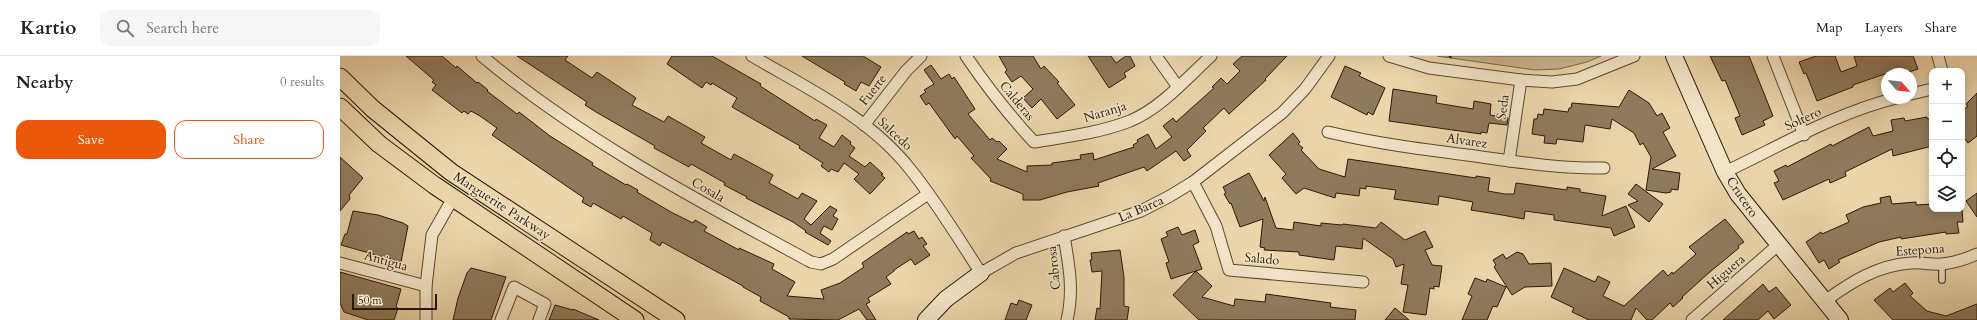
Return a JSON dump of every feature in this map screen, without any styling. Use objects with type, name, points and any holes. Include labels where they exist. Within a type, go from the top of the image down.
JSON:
[{"type":"main road","name":"Marguerite Parkway","points":[[340,77],[373,109],[451,172],[676,320]]},
{"type":"main road","name":"Marguerite Parkway","points":[[340,107],[379,144],[453,198],[636,320]]},
{"type":"street","name":"Cosala","points":[[482,56],[594,138],[695,199],[810,262],[821,264],[833,259],[928,194]]},
{"type":"street","name":"Salcedo","points":[[752,56],[840,108],[864,125],[910,168],[981,272]]},
{"type":"street","name":"Fuerte","points":[[864,125],[902,75],[921,56]]},
{"type":"street","name":"Calderas","points":[[966,56],[984,84],[1034,142]]},
{"type":"street","points":[[1156,56],[1178,87]]},
{"type":"street","name":"Naranja","points":[[1034,142],[1095,132],[1131,120],[1160,103],[1211,56]]},
{"type":"street","name":"La Barca","points":[[926,320],[946,299],[981,272],[1016,253],[1141,211],[1193,182],[1282,113],[1305,89],[1329,56]]},
{"type":"street","points":[[1389,56],[1428,68],[1521,80],[1552,82],[1577,78],[1634,56]]},
{"type":"street","name":"Crucero","points":[[1674,56],[1725,172],[1742,200],[1840,320]]},
{"type":"street","points":[[1773,56],[1804,134]]},
{"type":"street","points":[[1938,56],[1941,68]]},
{"type":"street","name":"Seda","points":[[1509,161],[1521,80]]},
{"type":"street","points":[[1917,93],[1929,90]]},
{"type":"street","name":"Soltero","points":[[1725,172],[1804,134],[1872,104],[1881,102]]},
{"type":"street","name":"Alvarez","points":[[1328,132],[1366,141],[1509,161],[1576,168],[1604,168]]},
{"type":"street","name":"Salado","points":[[1193,182],[1216,226],[1229,270],[1363,282]]},
{"type":"street","points":[[426,320],[426,286],[432,235],[453,198]]},
{"type":"street","name":"Cabrosa","points":[[1064,236],[1071,278],[1070,306],[1067,320]]},
{"type":"street","name":"Higuera","points":[[1692,320],[1778,245]]},
{"type":"street","name":"Estepona","points":[[1825,301],[1854,281],[1883,268],[1911,263],[1942,264],[1956,262],[1977,254]]},
{"type":"street","name":"Antigua","points":[[340,263],[426,286]]},
{"type":"street","points":[[501,320],[514,287],[545,304],[539,320]]},
{"type":"lane","points":[[1942,264],[1942,280]]},
{"type":"path","points":[[1449,56],[1454,59]]},
{"type":"shaded area","points":[[1437,56],[1601,56],[1587,62],[1559,69],[1535,70]]},
{"type":"building","points":[[406,56],[442,56],[456,68],[457,66],[477,83],[478,82],[488,90],[487,91],[517,114],[519,112],[550,136],[593,163],[592,165],[626,185],[627,184],[638,190],[637,192],[671,212],[693,223],[695,220],[707,227],[704,231],[739,250],[739,248],[774,264],[772,269],[795,282],[787,296],[824,299],[821,290],[840,283],[864,267],[862,263],[907,232],[908,234],[914,231],[919,239],[922,237],[927,244],[923,246],[930,255],[915,265],[911,259],[894,270],[886,277],[891,284],[868,298],[870,302],[866,304],[876,320],[867,320],[859,309],[838,320],[789,319],[789,317],[760,301],[761,297],[743,286],[662,242],[660,246],[650,240],[652,233],[623,216],[621,219],[593,203],[591,207],[582,202],[584,198],[492,135],[497,128],[471,111],[468,114],[464,111],[462,113],[432,90],[436,85],[432,82],[434,80]]},
{"type":"building","points":[[517,56],[568,56],[565,60],[592,78],[597,72],[636,98],[632,105],[664,122],[668,116],[705,137],[701,143],[731,160],[734,154],[773,175],[769,183],[798,199],[802,193],[817,201],[804,219],[811,225],[830,206],[837,210],[833,216],[838,219],[832,230],[824,226],[820,233],[831,241],[828,245],[805,232],[806,231],[793,222],[746,198],[747,197],[724,185],[725,183],[691,164],[689,167],[654,148],[655,146],[585,105],[587,102]]},
{"type":"building","points":[[672,56],[712,56],[761,84],[760,86],[815,121],[816,119],[827,125],[819,138],[834,147],[842,135],[851,142],[850,144],[855,148],[849,156],[865,167],[870,162],[883,174],[881,175],[885,178],[870,194],[854,179],[859,174],[844,163],[838,172],[831,169],[829,172],[821,166],[823,163],[799,148],[800,146],[732,107],[737,98],[712,83],[711,85],[706,82],[702,88],[667,64]]},
{"type":"building","points":[[802,56],[863,56],[881,67],[869,86],[861,82],[856,91],[844,84],[845,82]]},
{"type":"building","points":[[999,56],[1033,56],[1041,69],[1044,66],[1059,82],[1057,83],[1075,105],[1057,119],[1041,99],[1032,108],[1023,98],[1033,89],[1021,76],[1012,82],[1005,72],[1007,70]]},
{"type":"building","points":[[1088,56],[1111,56],[1116,63],[1126,56],[1130,56],[1135,66],[1124,73],[1126,77],[1109,88]]},
{"type":"building","points":[[1242,56],[1287,56],[1265,79],[1266,80],[1229,114],[1224,108],[1203,128],[1206,131],[1187,150],[1191,156],[1184,161],[1176,151],[1147,171],[1144,167],[1098,183],[1099,186],[1067,192],[1040,200],[1023,200],[1023,194],[990,181],[991,179],[971,158],[974,156],[957,136],[955,139],[929,103],[926,105],[920,96],[926,92],[924,90],[934,84],[924,70],[931,65],[941,79],[949,74],[952,79],[954,77],[975,109],[968,114],[990,140],[992,138],[997,142],[999,141],[1007,149],[997,159],[1027,172],[1027,166],[1052,165],[1052,163],[1081,159],[1080,155],[1093,153],[1094,160],[1134,147],[1133,145],[1138,142],[1137,140],[1148,134],[1156,149],[1172,137],[1163,126],[1173,118],[1176,122],[1214,88],[1212,87],[1221,78],[1227,84],[1240,71],[1233,64]]},
{"type":"building","points":[[1710,56],[1749,56],[1773,116],[1763,121],[1765,125],[1742,135],[1735,118],[1740,116],[1725,80],[1722,81]]},
{"type":"building","points":[[1816,56],[1835,56],[1841,72],[1857,66],[1854,56],[1913,56],[1918,69],[1881,68],[1881,75],[1853,85],[1853,87],[1817,101],[1806,73],[1804,74],[1799,62]]},
{"type":"building","points":[[1345,66],[1361,73],[1359,76],[1385,88],[1373,115],[1368,112],[1367,115],[1331,97]]},
{"type":"building","points":[[1393,89],[1437,96],[1436,103],[1473,109],[1474,101],[1491,104],[1490,115],[1508,118],[1507,125],[1489,123],[1487,133],[1481,132],[1481,134],[1389,121]]},
{"type":"building","points":[[1629,90],[1649,103],[1657,116],[1662,113],[1670,128],[1663,132],[1676,156],[1652,169],[1680,173],[1678,190],[1671,189],[1671,192],[1666,193],[1646,190],[1651,157],[1643,143],[1640,145],[1634,133],[1612,119],[1610,129],[1585,125],[1583,142],[1557,139],[1556,144],[1544,143],[1545,136],[1532,134],[1534,119],[1537,119],[1538,114],[1543,115],[1544,109],[1568,112],[1572,103],[1619,107]]},
{"type":"building","points":[[1977,93],[1977,136],[1968,143],[1965,139],[1965,108],[1968,106],[1966,104]]},
{"type":"building","points":[[1927,117],[1927,119],[1929,119],[1929,147],[1893,156],[1892,149],[1845,172],[1846,176],[1830,183],[1829,179],[1783,200],[1774,183],[1779,181],[1774,171],[1786,165],[1787,167],[1831,144],[1832,146],[1869,127],[1873,136],[1893,131],[1891,120],[1904,118],[1905,121]]},
{"type":"building","points":[[1293,133],[1300,142],[1298,144],[1303,148],[1301,150],[1319,169],[1345,177],[1348,159],[1476,178],[1476,176],[1490,178],[1488,191],[1505,194],[1514,194],[1516,183],[1567,190],[1567,187],[1580,189],[1580,192],[1606,196],[1602,216],[1626,206],[1635,227],[1614,236],[1611,228],[1554,220],[1554,215],[1525,211],[1524,219],[1471,210],[1473,202],[1439,196],[1438,205],[1394,199],[1396,190],[1366,186],[1366,189],[1360,188],[1359,196],[1336,193],[1335,198],[1304,188],[1296,194],[1282,178],[1286,174],[1269,155]]},
{"type":"building","points":[[340,157],[363,178],[349,195],[350,199],[340,211]]},
{"type":"building","points":[[1249,173],[1264,201],[1265,197],[1276,228],[1293,230],[1294,222],[1321,226],[1321,223],[1376,228],[1381,222],[1405,240],[1425,231],[1433,247],[1425,250],[1432,265],[1442,266],[1439,287],[1434,286],[1434,289],[1430,288],[1426,315],[1403,312],[1408,285],[1401,284],[1404,264],[1396,267],[1393,259],[1363,238],[1362,249],[1336,246],[1334,260],[1299,255],[1299,252],[1264,250],[1265,248],[1260,247],[1263,219],[1240,227],[1231,203],[1230,204],[1224,194],[1226,193],[1223,187]]},
{"type":"building","points":[[1636,184],[1663,204],[1649,222],[1628,205],[1638,201],[1628,194]]},
{"type":"building","points":[[1977,193],[1977,217],[1966,201]]},
{"type":"building","points":[[1890,196],[1892,204],[1916,202],[1916,205],[1929,204],[1929,212],[1962,212],[1963,222],[1957,222],[1959,233],[1946,234],[1946,232],[1901,239],[1901,237],[1879,242],[1838,260],[1840,262],[1829,269],[1824,260],[1819,263],[1806,242],[1821,232],[1822,234],[1849,222],[1846,215],[1863,207],[1881,203],[1880,198]]},
{"type":"building","points":[[353,211],[378,215],[408,226],[401,262],[341,245],[345,234],[347,234]]},
{"type":"building","points":[[1725,219],[1744,242],[1682,297],[1683,298],[1673,307],[1670,303],[1652,320],[1647,320],[1636,308],[1631,320],[1589,320],[1572,312],[1574,308],[1551,297],[1564,268],[1595,282],[1598,276],[1610,282],[1603,296],[1624,306],[1663,270],[1668,276],[1672,272],[1673,274],[1696,254],[1689,247]]},
{"type":"building","points":[[1178,227],[1182,235],[1195,230],[1199,242],[1193,245],[1202,269],[1171,279],[1166,263],[1169,262],[1161,239],[1168,236],[1166,232]]},
{"type":"building","points":[[1120,250],[1124,277],[1124,306],[1129,307],[1127,320],[1095,320],[1097,308],[1100,309],[1102,271],[1092,272],[1090,260],[1092,260],[1091,253]]},
{"type":"building","points":[[1517,252],[1523,254],[1529,264],[1551,263],[1552,286],[1525,287],[1512,295],[1494,267],[1496,265],[1493,260],[1503,254],[1506,259]]},
{"type":"building","points":[[471,268],[506,277],[491,320],[453,320],[458,298],[467,273]]},
{"type":"building","points":[[1196,271],[1212,286],[1202,297],[1234,306],[1235,299],[1265,302],[1266,294],[1331,303],[1330,307],[1356,310],[1355,320],[1199,320],[1173,295]]},
{"type":"building","points":[[340,272],[401,289],[396,307],[398,308],[394,320],[368,320],[344,312],[340,303]]},
{"type":"building","points":[[1475,278],[1486,282],[1487,279],[1506,287],[1497,307],[1493,306],[1487,320],[1462,320],[1472,296],[1468,294]]},
{"type":"building","points":[[1905,283],[1913,293],[1910,296],[1927,311],[1946,316],[1977,304],[1977,320],[1893,320],[1874,300],[1890,288],[1893,292]]},
{"type":"building","points":[[1763,284],[1769,292],[1776,287],[1791,305],[1774,319],[1768,311],[1758,320],[1723,320]]},
{"type":"building","points":[[1019,300],[1032,305],[1026,320],[1005,320],[1011,303],[1017,305]]},
{"type":"building","points":[[555,305],[573,309],[599,320],[549,320]]},
{"type":"building","points":[[1395,308],[1409,320],[1385,320]]}]
